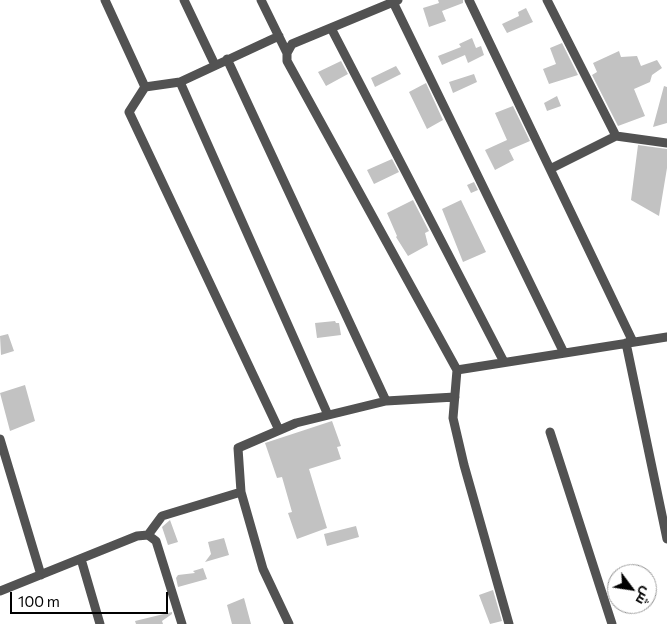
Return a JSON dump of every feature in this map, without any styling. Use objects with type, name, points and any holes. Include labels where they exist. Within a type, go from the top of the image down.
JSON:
[{"type":"street","points":[[105,0],[145,87]]},
{"type":"street","points":[[184,0],[215,65]]},
{"type":"street","points":[[261,0],[287,53],[287,61],[457,370],[453,418],[464,465],[509,624]]},
{"type":"street","points":[[469,0],[630,342],[667,539]]},
{"type":"street","points":[[548,0],[616,136]]},
{"type":"street","points":[[287,53],[292,44],[331,28],[375,4],[396,1],[564,353]]},
{"type":"street","points":[[331,28],[504,362]]},
{"type":"street","points":[[279,36],[180,82],[145,87],[129,112],[279,430]]},
{"type":"street","points":[[227,59],[386,401]]},
{"type":"street","points":[[180,82],[328,415]]},
{"type":"street","points":[[550,169],[616,136],[667,143]]},
{"type":"street","points":[[457,370],[667,336]]},
{"type":"street","points":[[289,624],[263,569],[241,492],[238,448],[296,423],[386,401],[454,397]]},
{"type":"street","points":[[550,432],[612,624]]},
{"type":"street","points":[[0,439],[41,574]]},
{"type":"street","points":[[0,591],[137,536],[148,534],[162,516],[241,492]]},
{"type":"street","points":[[148,534],[156,541],[182,624]]},
{"type":"street","points":[[82,559],[100,624]]},
{"type":"building","points":[[438,0],[463,0],[463,3],[442,11],[446,21],[429,27],[423,8],[439,3]]},
{"type":"building","points":[[526,8],[533,22],[507,33],[502,24],[519,16],[518,12]]},
{"type":"building","points":[[472,38],[476,48],[481,46],[484,55],[468,63],[465,55],[442,65],[438,56],[461,47],[459,44]]},
{"type":"building","points":[[562,43],[578,75],[549,84],[543,69],[556,64],[550,48]]},
{"type":"building","points":[[619,51],[621,57],[637,56],[641,66],[657,60],[662,68],[652,75],[650,82],[634,89],[645,116],[618,126],[592,75],[597,72],[593,63]]},
{"type":"building","points":[[341,61],[348,74],[326,86],[318,72]]},
{"type":"building","points":[[396,66],[401,74],[375,87],[371,78]]},
{"type":"building","points":[[474,74],[477,82],[453,93],[449,82]]},
{"type":"building","points":[[426,83],[443,120],[427,129],[409,92]]},
{"type":"building","points":[[664,86],[667,87],[667,123],[653,127]]},
{"type":"building","points":[[557,96],[561,106],[547,111],[544,103]]},
{"type":"building","points":[[513,106],[530,141],[509,150],[514,160],[495,170],[485,150],[507,140],[495,113]]},
{"type":"building","points":[[638,145],[667,149],[667,168],[659,216],[631,200]]},
{"type":"building","points":[[392,159],[399,172],[374,184],[367,170]]},
{"type":"building","points":[[474,182],[478,190],[471,193],[467,185]]},
{"type":"building","points":[[413,200],[429,231],[425,233],[428,245],[408,256],[396,237],[387,213]]},
{"type":"building","points":[[461,200],[486,252],[463,262],[442,209]]},
{"type":"building","points":[[335,321],[339,323],[341,335],[317,338],[315,323]]},
{"type":"building","points":[[8,334],[14,351],[1,355],[0,336]]},
{"type":"building","points":[[25,385],[35,421],[10,431],[0,393]]},
{"type":"building","points":[[332,421],[341,446],[337,447],[341,459],[309,469],[327,528],[297,539],[288,513],[292,512],[282,477],[277,478],[265,443]]},
{"type":"building","points":[[170,520],[178,542],[168,545],[162,527]]},
{"type":"building","points":[[356,526],[359,537],[327,546],[324,534]]},
{"type":"building","points":[[224,538],[229,555],[205,562],[211,554],[208,542]]},
{"type":"building","points":[[203,568],[207,579],[178,587],[176,578],[178,575],[195,573],[193,571]]},
{"type":"building","points":[[493,590],[502,621],[490,624],[479,595]]},
{"type":"building","points":[[244,598],[251,624],[232,624],[227,605]]},
{"type":"building","points":[[172,612],[162,621],[163,624],[136,624],[135,621]]}]
